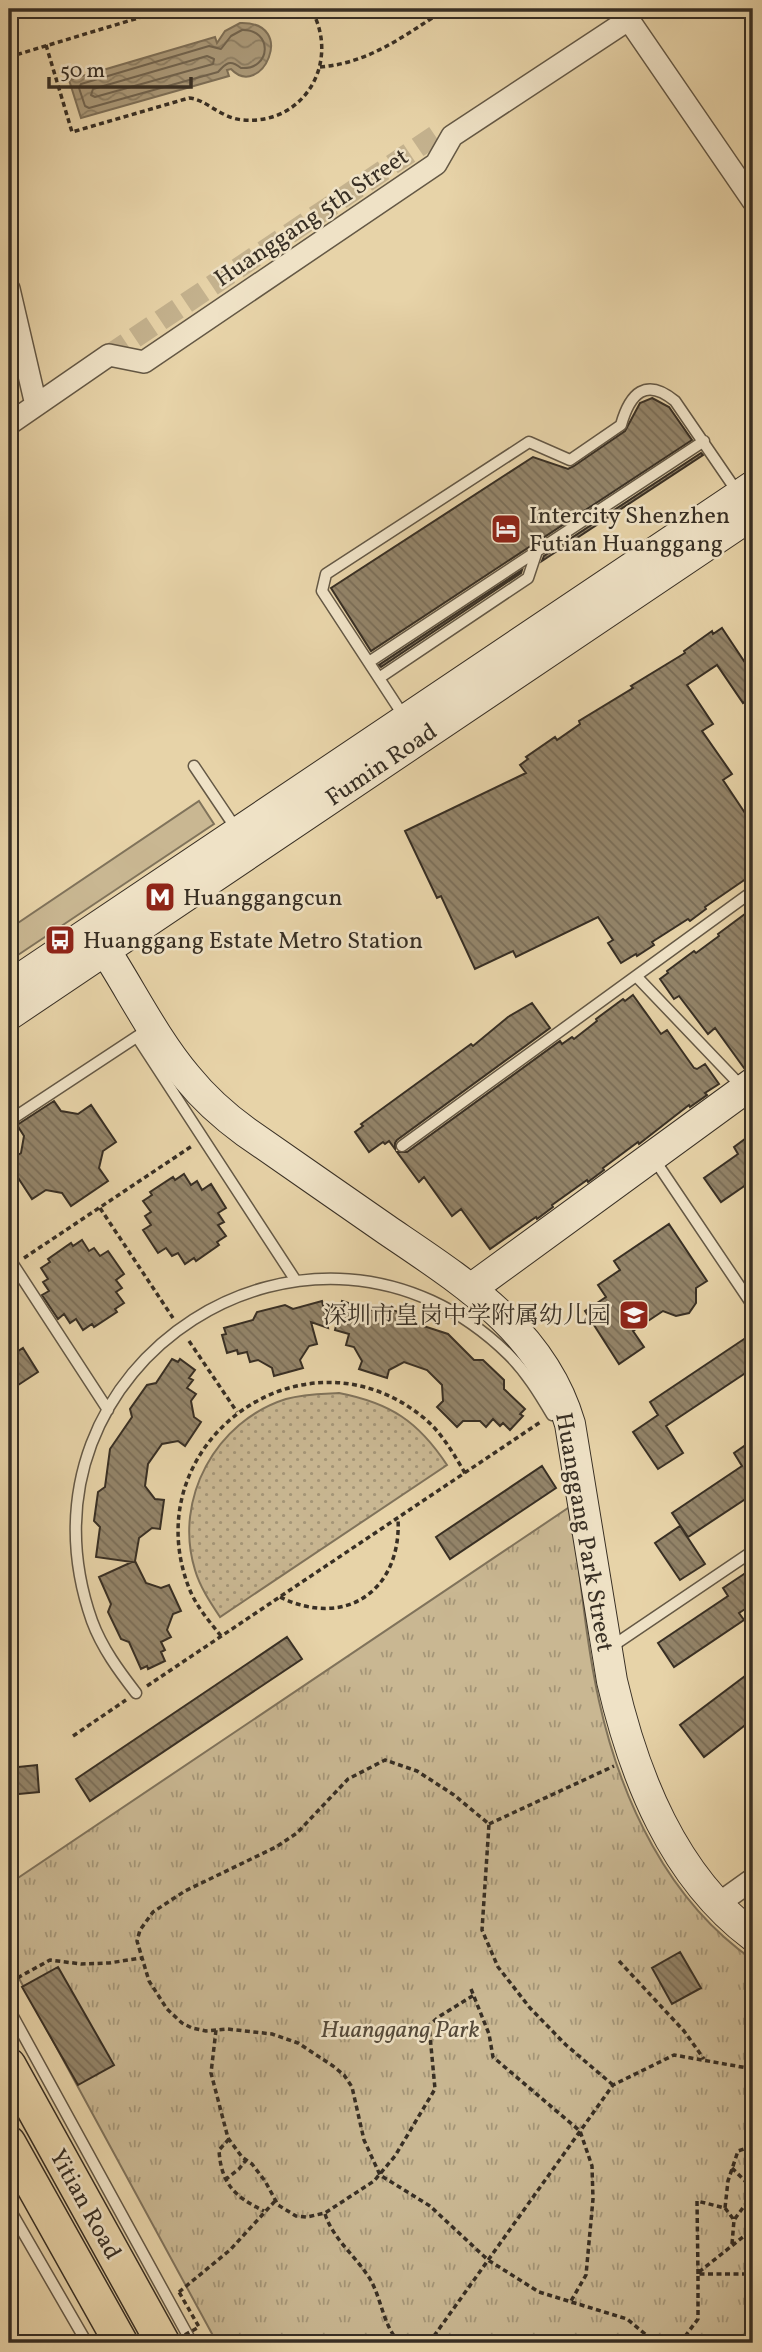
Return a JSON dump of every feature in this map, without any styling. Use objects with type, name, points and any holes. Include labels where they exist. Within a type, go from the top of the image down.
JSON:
[{"type":"main road","name":"Fumin Road","points":[[9,986],[406,719],[750,507]]},
{"type":"main road","name":"Fumin Road","points":[[9,1015],[750,507]]},
{"type":"main road","name":"Huanggang Park Street","points":[[106,950],[145,1032],[229,1119],[472,1288],[509,1321],[534,1350],[550,1375],[565,1407],[574,1442],[606,1651],[617,1703],[633,1756],[670,1841],[718,1904],[753,1936]]},
{"type":"main road","points":[[472,1288],[749,1086]]},
{"type":"main road","name":"Yitian Road","points":[[9,2065],[163,2343]]},
{"type":"main road","name":"Yitian Road","points":[[9,2143],[121,2343]]},
{"type":"street","name":"Huanggang 5th Street","points":[[436,135],[624,13]]},
{"type":"street","name":"Huanggang 5th Street","points":[[9,424],[109,355],[144,362],[436,164],[452,136],[624,13]]},
{"type":"street","points":[[624,13],[753,201]]},
{"type":"street","points":[[9,289],[36,405]]},
{"type":"street","points":[[718,1904],[753,1879]]},
{"type":"lane","points":[[406,719],[322,591],[326,575],[529,442],[570,460],[621,425],[625,410],[635,396],[647,388],[662,390],[675,401],[750,507]]},
{"type":"lane","points":[[369,662],[704,441]]},
{"type":"lane","points":[[379,678],[528,578],[537,551]]},
{"type":"lane","points":[[194,766],[238,832]]},
{"type":"lane","points":[[402,1146],[753,891]]},
{"type":"lane","points":[[636,976],[749,1086]]},
{"type":"lane","points":[[9,1121],[145,1032],[203,1138],[296,1281]]},
{"type":"lane","points":[[652,1157],[753,1306]]},
{"type":"lane","points":[[11,1261],[108,1410]]},
{"type":"lane","points":[[136,1693],[111,1660],[93,1623],[81,1584],[76,1542],[77,1501],[86,1461],[100,1422],[121,1386],[148,1354],[180,1327],[211,1308],[244,1293],[278,1284],[314,1279],[351,1279],[386,1285],[421,1296],[453,1311],[483,1332],[510,1356],[533,1384],[552,1415]]},
{"type":"lane","points":[[606,1651],[753,1551]]},
{"type":"lane","points":[[9,2010],[192,2343]]},
{"type":"lane","points":[[9,2208],[87,2343]]},
{"type":"path","points":[[9,57],[168,9]]},
{"type":"path","points":[[46,45],[72,132],[189,98],[196,98],[225,116],[257,120],[288,110],[311,88],[320,67],[323,41],[311,9]]},
{"type":"path","points":[[320,67],[338,66],[368,57],[446,9]]},
{"type":"path","points":[[11,1261],[100,1208],[203,1138]]},
{"type":"path","points":[[100,1208],[237,1412]]},
{"type":"path","points":[[221,1636],[204,1615],[190,1590],[181,1563],[178,1535],[180,1507],[187,1480],[199,1454],[216,1431],[237,1412],[266,1395],[299,1385],[332,1382],[366,1387],[397,1399],[425,1419],[448,1444],[465,1473]]},
{"type":"path","points":[[73,1736],[552,1415]]},
{"type":"path","points":[[280,1597],[298,1606],[317,1610],[356,1602],[386,1576],[395,1558],[399,1538],[398,1518]]},
{"type":"path","points":[[489,1824],[633,1756]]},
{"type":"path","points":[[489,1824],[454,1794],[417,1771],[385,1760],[348,1779],[297,1833],[276,1847],[185,1891],[153,1912],[140,1930],[137,1941],[141,1958],[159,1999],[175,2017],[192,2028],[272,2034],[309,2050],[344,2075],[355,2095],[367,2151],[380,2175],[430,2206],[488,2260],[539,2292],[626,2319],[656,2343]]},
{"type":"path","points":[[489,1824],[482,1930],[498,1967],[530,2008],[566,2045],[613,2085]]},
{"type":"path","points":[[10,1982],[50,1960],[109,1964],[141,1958]]},
{"type":"path","points":[[619,1961],[684,2031],[705,2061]]},
{"type":"path","points":[[471,1989],[489,2034],[493,2057],[580,2131],[592,2166],[593,2199],[586,2275],[571,2301]]},
{"type":"path","points":[[216,2030],[211,2073],[229,2139],[265,2181],[285,2210],[296,2216],[315,2217],[380,2175],[395,2156],[435,2089],[429,2025],[440,2015],[474,1995]]},
{"type":"path","points":[[429,2343],[613,2085],[674,2055],[753,2069]]},
{"type":"path","points":[[229,2139],[219,2150],[225,2180],[238,2196],[264,2211]]},
{"type":"path","points":[[725,2208],[728,2181],[738,2151],[753,2146]]},
{"type":"path","points":[[225,2180],[247,2160]]},
{"type":"path","points":[[732,2168],[753,2191],[734,2220],[732,2246]]},
{"type":"path","points":[[170,2343],[199,2327],[179,2292],[230,2250],[276,2200]]},
{"type":"path","points":[[680,2343],[698,2319],[697,2201],[725,2208],[734,2220]]},
{"type":"path","points":[[746,2204],[753,2214]]},
{"type":"path","points":[[325,2213],[342,2244],[367,2274],[386,2322],[400,2343]]},
{"type":"path","points":[[698,2274],[753,2229]]},
{"type":"path","points":[[698,2274],[753,2274]]},
{"type":"green space","points":[[199,801],[214,824],[9,961],[9,929]]},
{"type":"green space","points":[[339,1393],[373,1402],[401,1416],[425,1437],[447,1465],[220,1617],[195,1570],[190,1543],[190,1516],[196,1490],[206,1466],[221,1444],[239,1425],[261,1410],[293,1397]]},
{"type":"green space","name":"Huanggang Park","points":[[571,1506],[594,1677],[608,1738],[620,1775],[652,1846],[673,1878],[696,1909],[723,1936],[753,1960],[753,2343],[217,2343],[9,1960],[9,1884]]},
{"type":"water","points":[[240,23],[258,26],[268,34],[271,45],[263,68],[253,75],[242,76],[231,69],[227,70],[229,76],[81,118],[69,80],[215,37],[217,43],[225,31]]},
{"type":"building","name":"Intercity Shenzhen Futian Huanggang","points":[[652,398],[669,407],[692,440],[371,651],[331,588],[533,457],[568,469],[574,466],[625,431],[640,403]]},
{"type":"building","points":[[701,453],[703,455],[542,561],[544,556]]},
{"type":"building","points":[[522,570],[381,667],[379,665]]},
{"type":"building","points":[[722,628],[748,667],[753,663],[753,696],[743,703],[717,665],[687,685],[713,724],[702,731],[732,774],[723,780],[753,825],[753,874],[705,907],[706,909],[690,921],[688,919],[652,942],[654,945],[621,963],[608,943],[613,940],[598,917],[516,957],[513,951],[475,969],[441,896],[437,898],[405,831],[526,773],[520,765],[528,759],[526,757],[555,737],[557,740],[580,724],[579,721],[685,653],[684,651],[712,631],[713,634]]},
{"type":"building","points":[[753,908],[753,1062],[744,1068],[715,1028],[708,1034],[679,996],[674,999],[660,979],[667,971],[694,951],[696,953]]},
{"type":"building","points":[[633,995],[661,1034],[667,1030],[694,1068],[705,1064],[719,1084],[603,1168],[604,1170],[588,1182],[587,1180],[552,1205],[553,1207],[537,1219],[536,1217],[490,1249],[461,1209],[452,1216],[424,1177],[419,1182],[397,1152],[407,1152],[560,1041],[562,1044],[572,1037],[574,1039],[597,1021],[596,1019]]},
{"type":"building","points":[[532,1003],[550,1028],[397,1140],[395,1149],[389,1141],[369,1152],[355,1132],[363,1126],[361,1124],[471,1044],[473,1046],[508,1017]]},
{"type":"building","points":[[54,1101],[61,1111],[78,1114],[91,1105],[116,1142],[103,1151],[99,1168],[108,1181],[71,1206],[62,1193],[46,1190],[32,1199],[9,1164],[9,1161],[21,1153],[24,1136],[17,1125]]},
{"type":"building","points":[[753,1133],[753,1180],[721,1202],[704,1178],[738,1154],[734,1147]]},
{"type":"building","points":[[184,1174],[191,1185],[197,1181],[202,1190],[211,1184],[226,1208],[218,1213],[224,1222],[218,1225],[226,1236],[217,1242],[219,1245],[196,1261],[194,1258],[185,1264],[178,1253],[172,1256],[166,1248],[158,1253],[143,1230],[151,1225],[145,1216],[151,1212],[143,1201],[152,1195],[150,1192],[173,1177],[175,1180]]},
{"type":"building","points":[[669,1224],[707,1281],[696,1288],[696,1303],[689,1313],[676,1316],[663,1311],[633,1331],[644,1347],[619,1364],[585,1311],[606,1297],[598,1285],[620,1270],[614,1261]]},
{"type":"building","points":[[82,1240],[89,1251],[94,1248],[100,1256],[108,1251],[124,1274],[116,1280],[122,1288],[116,1292],[124,1303],[115,1309],[117,1312],[94,1327],[92,1324],[83,1330],[76,1319],[70,1323],[64,1314],[58,1319],[42,1295],[49,1291],[43,1282],[48,1279],[41,1268],[50,1262],[48,1259],[71,1243],[73,1246]]},
{"type":"building","points":[[322,1301],[328,1328],[311,1322],[317,1344],[309,1346],[300,1360],[303,1368],[274,1376],[272,1368],[258,1360],[250,1362],[247,1352],[238,1354],[237,1350],[227,1353],[222,1335],[226,1334],[224,1328],[253,1320],[257,1312],[285,1305],[293,1309]]},
{"type":"building","points":[[342,1301],[371,1310],[378,1306],[406,1314],[411,1322],[448,1334],[474,1360],[483,1360],[504,1380],[504,1389],[525,1409],[520,1414],[523,1416],[510,1430],[493,1419],[486,1427],[480,1421],[463,1421],[457,1427],[437,1407],[443,1401],[442,1385],[427,1370],[404,1362],[389,1370],[387,1378],[359,1369],[362,1361],[354,1347],[346,1345],[349,1334],[335,1330]]},
{"type":"building","points":[[753,1333],[753,1368],[666,1426],[683,1453],[658,1469],[633,1432],[658,1415],[650,1402]]},
{"type":"building","points":[[23,1348],[38,1372],[9,1391],[9,1357]]},
{"type":"building","points":[[172,1359],[178,1362],[180,1359],[195,1370],[189,1378],[193,1380],[187,1388],[196,1394],[191,1401],[194,1417],[201,1422],[185,1446],[178,1441],[162,1444],[148,1464],[145,1486],[155,1499],[164,1500],[160,1529],[152,1528],[139,1538],[135,1561],[146,1583],[161,1588],[169,1585],[181,1611],[173,1614],[167,1630],[171,1637],[161,1642],[165,1650],[161,1652],[165,1661],[148,1669],[147,1666],[141,1669],[129,1642],[121,1639],[108,1612],[111,1604],[99,1577],[132,1562],[96,1557],[100,1527],[94,1521],[98,1492],[105,1487],[110,1449],[132,1417],[130,1409],[147,1385],[156,1383]]},
{"type":"building","points":[[753,1440],[753,1494],[688,1537],[672,1513],[742,1466],[734,1453]]},
{"type":"building","points":[[542,1466],[556,1488],[450,1559],[436,1537]]},
{"type":"building","points":[[680,1526],[705,1564],[680,1580],[655,1543]]},
{"type":"building","points":[[753,1568],[753,1604],[739,1613],[744,1620],[674,1667],[658,1643],[728,1596],[723,1588]]},
{"type":"building","points":[[287,1637],[302,1659],[90,1801],[76,1779]]},
{"type":"building","points":[[753,1670],[753,1719],[704,1757],[680,1725]]},
{"type":"building","points":[[37,1765],[39,1792],[9,1795],[9,1768]]},
{"type":"building","points":[[680,1952],[701,1988],[672,2004],[652,1968]]},
{"type":"building","points":[[58,1967],[114,2065],[78,2085],[22,1987]]},
{"type":"tunnel","points":[[109,355],[436,135]]},
{"type":"place","name":"Intercity Shenzhen Futian Huanggang","points":[[506,529]]},
{"type":"place","name":"Huanggangcun","points":[[160,897]]},
{"type":"place","name":"Huanggang Estate Metro Station","points":[[60,940]]},
{"type":"place","name":"深圳市皇岗中学附属幼儿园","points":[[634,1315]]}]
